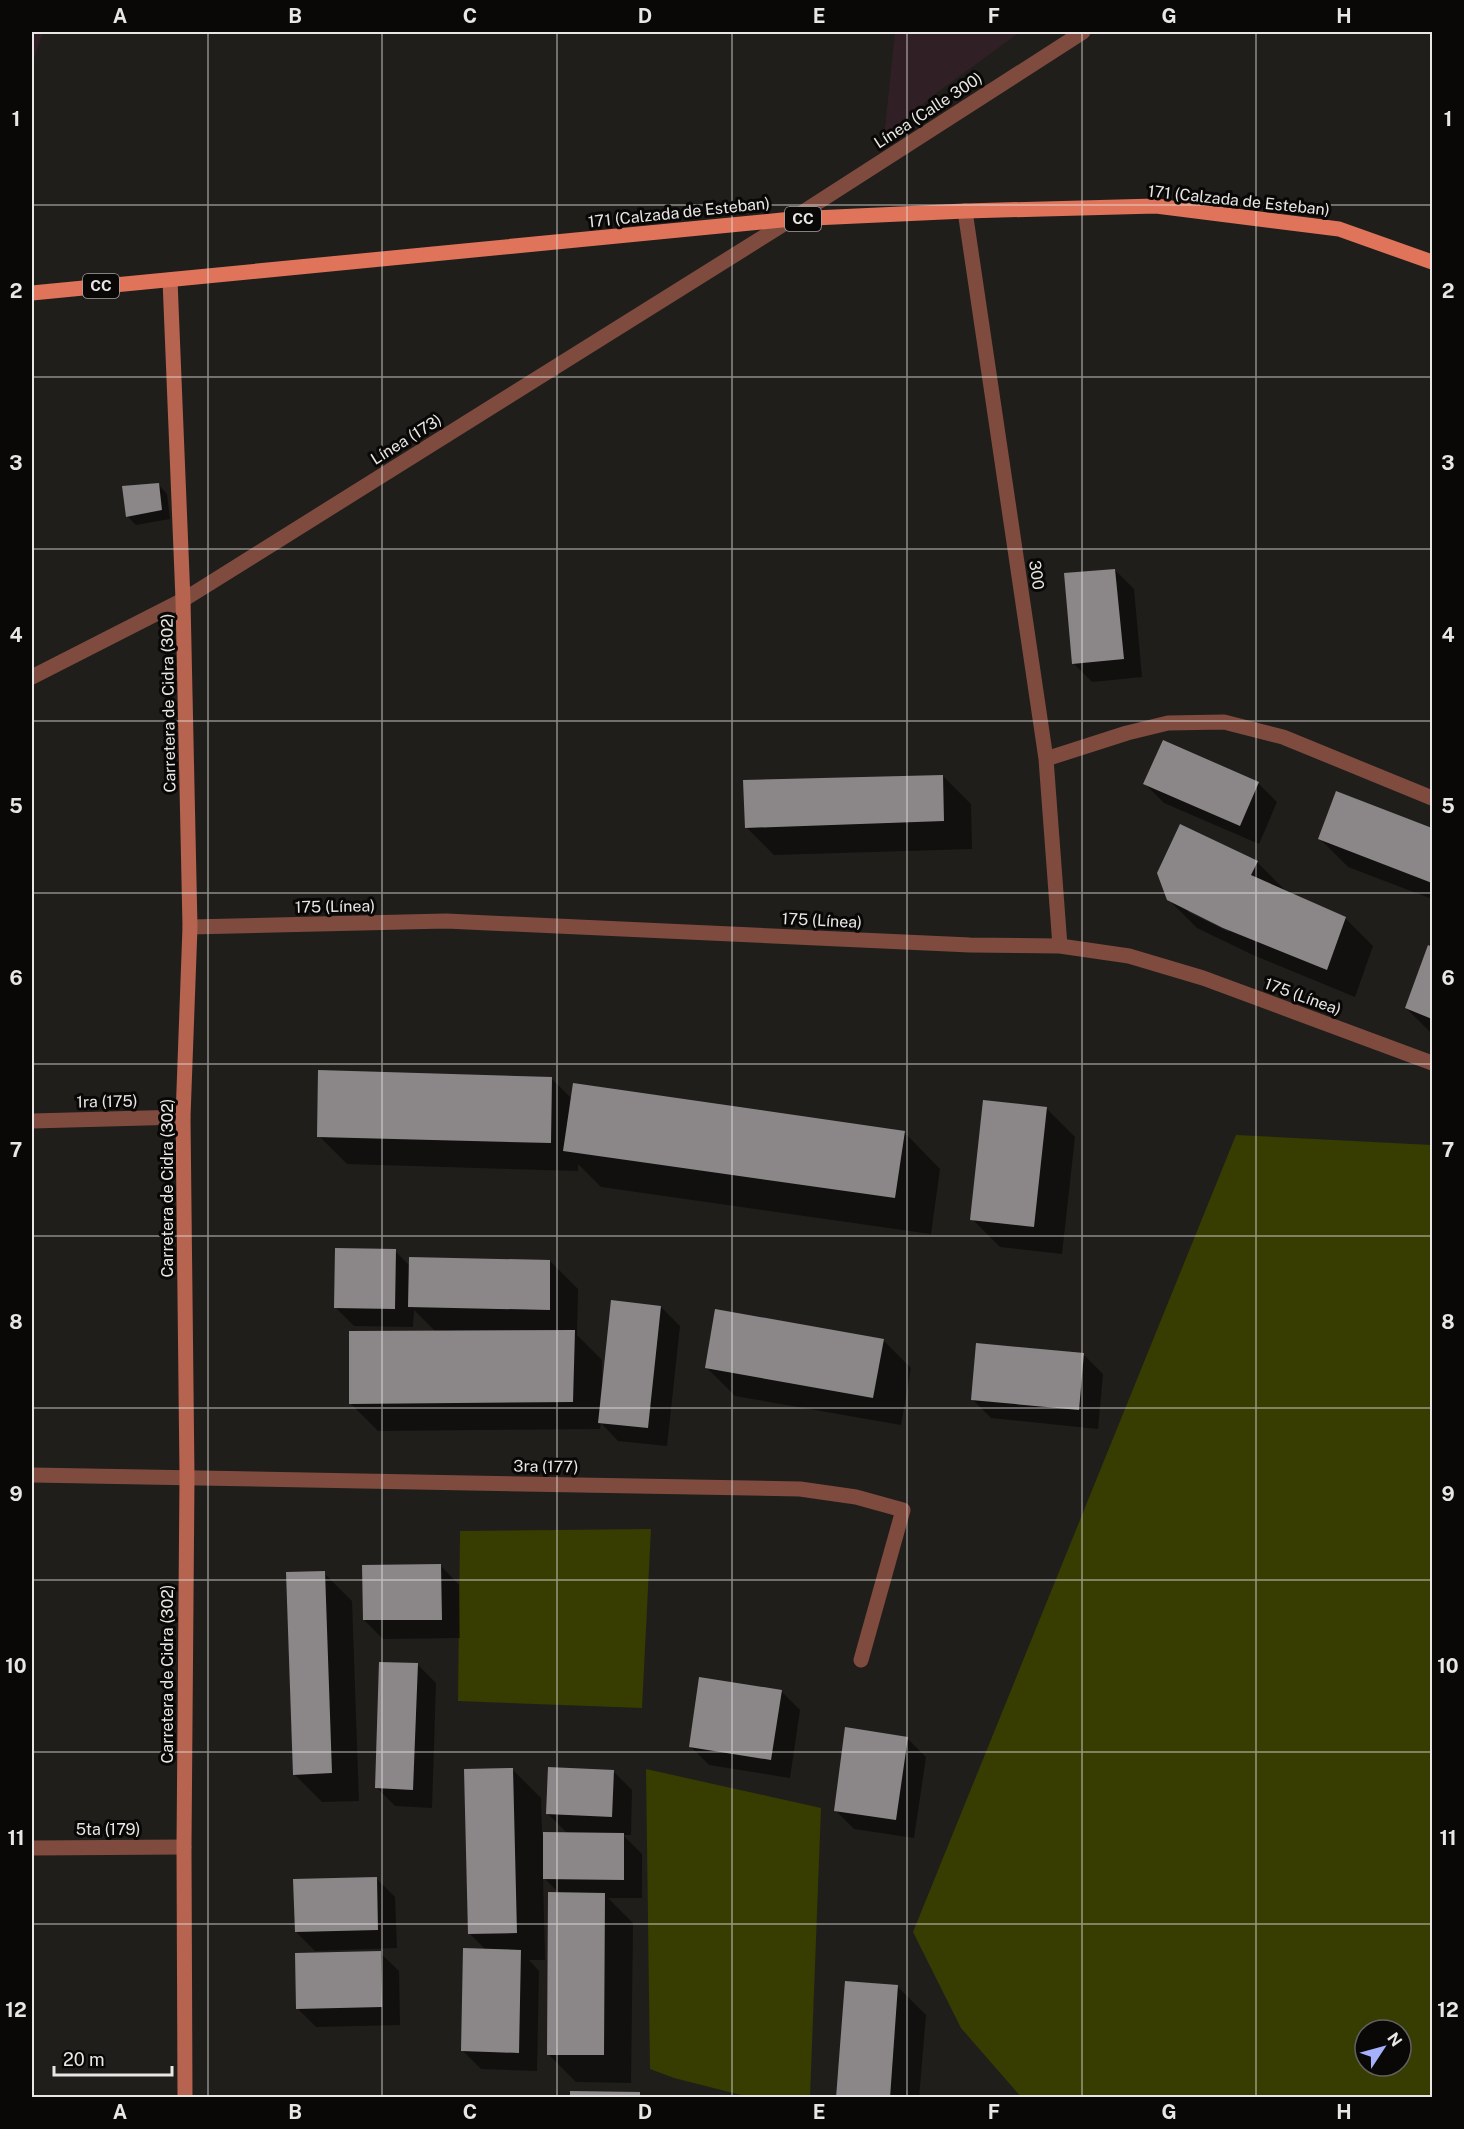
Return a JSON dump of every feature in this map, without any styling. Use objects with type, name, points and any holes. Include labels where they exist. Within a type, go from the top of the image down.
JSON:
[{"type":"main road","name":"171 (Calzada de Esteban)","points":[[32,293],[792,219],[964,211],[1156,206],[1339,229],[1432,262]]},
{"type":"main road","name":"Carretera de Cidra (302)","points":[[170,280],[183,600],[190,927],[183,1117],[187,1476],[184,1847],[185,2097]]},
{"type":"street","name":"Línea (Calle 300)","points":[[792,219],[1083,32]]},
{"type":"street","name":"300","points":[[964,211],[1046,759],[1060,946]]},
{"type":"street","name":"Línea (173)","points":[[32,677],[183,600],[792,219]]},
{"type":"street","points":[[1046,759],[1127,733],[1168,723],[1224,722],[1283,736],[1432,798]]},
{"type":"street","name":"175 (Línea)","points":[[190,927],[446,921],[970,945],[1060,946],[1129,956],[1203,978],[1432,1063]]},
{"type":"street","name":"1ra (175)","points":[[32,1121],[183,1117]]},
{"type":"street","name":"3ra (177)","points":[[32,1475],[187,1476],[800,1489],[865,1500],[903,1510],[861,1660]]},
{"type":"street","name":"5ta (179)","points":[[32,1848],[184,1847]]},
{"type":"shaded area","points":[[32,32],[43,32],[32,65]]},
{"type":"shaded area","points":[[895,32],[1020,32],[931,97],[884,138]]},
{"type":"green space","points":[[1236,1135],[1432,1145],[1432,2097],[1021,2097],[961,2028],[913,1932]]},
{"type":"green space","points":[[651,1529],[642,1708],[458,1701],[460,1531]]},
{"type":"green space","points":[[646,1769],[821,1808],[810,2097],[749,2097],[674,2078],[650,2069]]},
{"type":"building","points":[[159,483],[162,510],[126,517],[122,486]]},
{"type":"building","points":[[1115,569],[1124,659],[1072,664],[1064,573]]},
{"type":"building","points":[[1163,740],[1259,782],[1240,826],[1143,784]]},
{"type":"building","points":[[943,775],[944,821],[745,828],[743,780]]},
{"type":"building","points":[[1336,791],[1432,828],[1432,883],[1318,839]]},
{"type":"building","points":[[1180,824],[1258,861],[1251,875],[1346,917],[1327,970],[1223,928],[1167,900],[1157,873]]},
{"type":"building","points":[[1428,945],[1432,947],[1432,1019],[1405,1008]]},
{"type":"building","points":[[318,1070],[552,1077],[551,1143],[317,1137]]},
{"type":"building","points":[[573,1083],[905,1131],[895,1198],[563,1151]]},
{"type":"building","points":[[983,1100],[1047,1107],[1034,1227],[970,1220]]},
{"type":"building","points":[[335,1248],[396,1249],[395,1309],[334,1308]]},
{"type":"building","points":[[409,1257],[550,1260],[550,1310],[408,1307]]},
{"type":"building","points":[[611,1300],[661,1306],[648,1428],[598,1423]]},
{"type":"building","points":[[715,1309],[884,1339],[873,1398],[705,1368]]},
{"type":"building","points":[[575,1330],[573,1402],[349,1404],[349,1331]]},
{"type":"building","points":[[976,1343],[1084,1353],[1079,1410],[971,1400]]},
{"type":"building","points":[[441,1564],[442,1620],[363,1620],[362,1565]]},
{"type":"building","points":[[325,1571],[332,1773],[293,1775],[286,1572]]},
{"type":"building","points":[[379,1662],[418,1663],[413,1790],[375,1788]]},
{"type":"building","points":[[699,1677],[782,1690],[771,1760],[689,1747]]},
{"type":"building","points":[[845,1727],[908,1737],[896,1820],[834,1811]]},
{"type":"building","points":[[548,1767],[614,1770],[612,1817],[546,1814]]},
{"type":"building","points":[[513,1768],[517,1933],[468,1934],[464,1769]]},
{"type":"building","points":[[543,1832],[624,1833],[624,1880],[543,1879]]},
{"type":"building","points":[[377,1877],[378,1930],[295,1932],[293,1879]]},
{"type":"building","points":[[548,1892],[605,1893],[604,2055],[547,2055]]},
{"type":"building","points":[[463,1948],[521,1950],[519,2053],[461,2051]]},
{"type":"building","points":[[381,1951],[382,2007],[296,2009],[295,1953]]},
{"type":"building","points":[[845,1981],[898,1985],[890,2098],[836,2098]]},
{"type":"building","points":[[570,2091],[640,2092],[640,2098],[570,2098]]}]
